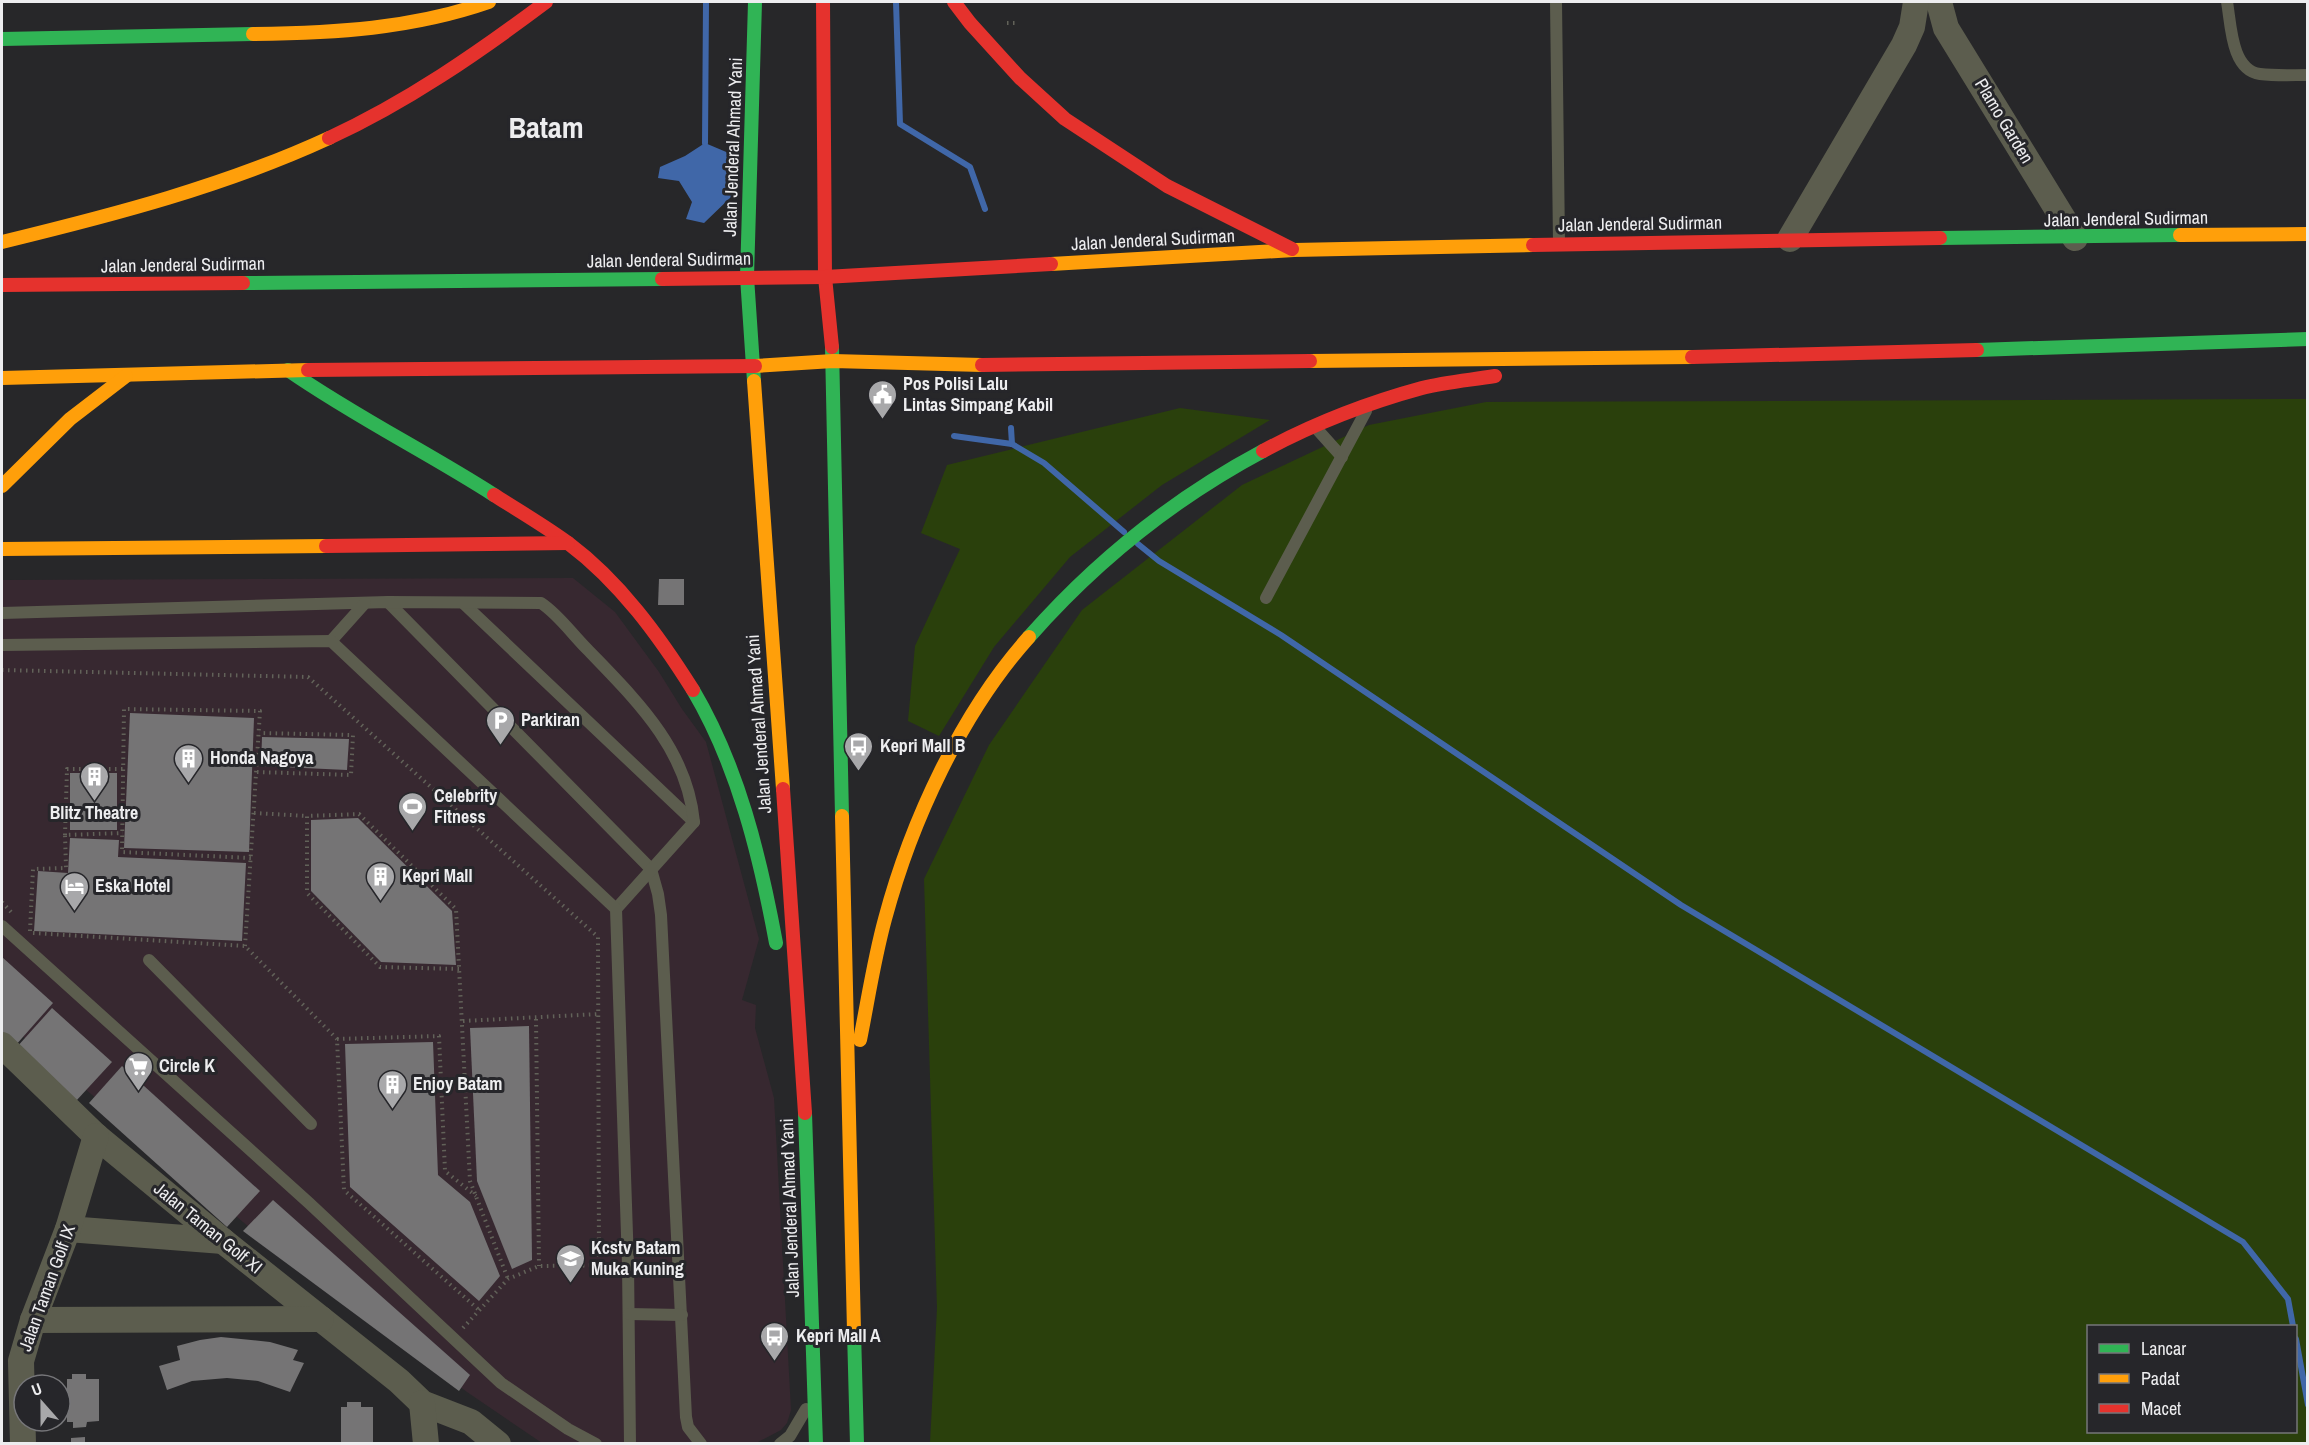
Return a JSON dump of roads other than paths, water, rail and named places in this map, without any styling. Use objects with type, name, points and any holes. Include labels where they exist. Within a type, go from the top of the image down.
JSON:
[{"type":"main road","points":[[2,39],[334,33],[386,28],[435,18],[489,2]]},
{"type":"main road","points":[[2,242],[159,201],[259,168],[343,131],[431,84],[546,2]]},
{"type":"main road","name":"Jalan Jenderal Ahmad Yani","points":[[755,2],[747,277],[815,1281],[816,1443]]},
{"type":"main road","points":[[823,2],[825,277],[833,361],[848,1102],[848,1279],[857,1443]]},
{"type":"main road","points":[[954,2],[1020,78],[1065,119],[1167,186],[1294,250]]},
{"type":"main road","name":"Jalan Jenderal Sudirman","points":[[2,285],[825,277],[1294,250],[1790,239],[2307,234]]},
{"type":"main road","points":[[2,378],[288,370],[752,366],[833,361],[982,365],[1781,356],[2307,339]]},
{"type":"main road","points":[[1540,372],[1781,356]]},
{"type":"main road","points":[[288,370],[328,398],[458,472],[568,543],[585,556],[642,615],[691,687],[725,750],[750,832],[777,953]]},
{"type":"main road","points":[[848,1102],[880,936],[918,825],[944,766],[974,709],[1012,656],[1077,584],[1113,550],[1169,509],[1238,464],[1313,425],[1424,388],[1505,375]]},
{"type":"main road","points":[[2,486],[70,419],[126,376]]},
{"type":"main road","points":[[2,549],[568,543]]},
{"type":"main road","points":[[781,976],[804,1113]]},
{"type":"street","points":[[1790,239],[1904,45],[1912,27],[1916,2]]},
{"type":"street","name":"Plamo Garden","points":[[1940,2],[1946,28],[2075,237]]},
{"type":"street","name":"Jalan Taman Golf XI","points":[[2,1045],[96,1136],[399,1381],[422,1403]]},
{"type":"street","name":"Jalan Taman Golf IX","points":[[23,1443],[21,1361],[33,1320],[68,1229],[96,1136]]},
{"type":"street","points":[[68,1229],[223,1241]]},
{"type":"street","points":[[33,1320],[321,1319]]},
{"type":"street","points":[[426,1443],[422,1403],[471,1422],[498,1443]]},
{"type":"lane","points":[[1556,2],[1560,244]]},
{"type":"lane","points":[[2227,2],[2236,51],[2243,63],[2257,74],[2307,75]]},
{"type":"lane","points":[[1266,598],[1371,404]]},
{"type":"lane","points":[[1313,425],[1342,458]]},
{"type":"lane","points":[[388,602],[651,869],[661,915],[686,1417],[688,1427],[701,1443]]},
{"type":"lane","points":[[2,613],[388,602],[536,602],[544,605],[644,707],[675,758],[689,793],[694,822]]},
{"type":"lane","points":[[331,642],[365,603]]},
{"type":"lane","points":[[463,603],[694,822]]},
{"type":"lane","points":[[2,645],[331,642],[616,909]]},
{"type":"lane","points":[[630,1443],[628,1264],[616,909],[694,822]]},
{"type":"lane","points":[[2,926],[300,1195],[501,1383],[568,1429],[596,1443]]},
{"type":"lane","points":[[149,960],[311,1124]]},
{"type":"lane","points":[[629,1314],[682,1315]]},
{"type":"lane","points":[[780,1443],[790,1436],[814,1396]]},
{"type":"water","points":[[705,143],[731,154],[726,172],[735,185],[731,197],[704,223],[686,219],[692,202],[679,181],[658,178],[660,167],[685,156]]},
{"type":"waterway","points":[[705,143],[706,2]]},
{"type":"waterway","points":[[896,2],[900,124],[970,167],[985,209]]},
{"type":"waterway","points":[[1011,428],[1012,444]]},
{"type":"waterway","points":[[954,436],[1012,444],[1044,463],[1124,532]]},
{"type":"waterway","points":[[1138,544],[1159,561],[1281,635],[1681,905],[2243,1242],[2288,1299],[2293,1325]]},
{"type":"waterway","points":[[2297,1344],[2308,1405]]},
{"type":"place","name":"Pos Polisi Lalu Lintas Simpang Kabil","points":[[882,420]]},
{"type":"place","name":"Parkiran","points":[[500,746]]},
{"type":"place","name":"Kepri Mall B","points":[[859,772]]},
{"type":"place","name":"Honda Nagoya","points":[[189,784]]},
{"type":"place","name":"Blitz Theatre","points":[[94,802]]},
{"type":"place","name":"Celebrity Fitness","points":[[413,832]]},
{"type":"place","name":"Kepri Mall","points":[[381,902]]},
{"type":"place","name":"Eska Hotel","points":[[74,912]]},
{"type":"place","name":"Circle K","points":[[138,1092]]},
{"type":"place","name":"Enjoy Batam","points":[[392,1110]]},
{"type":"place","name":"Kcstv Batam Muka Kuning","points":[[570,1284]]},
{"type":"place","name":"Kepri Mall A","points":[[775,1362]]},
{"type":"district","name":"Batam","points":[[546,128]]}]
